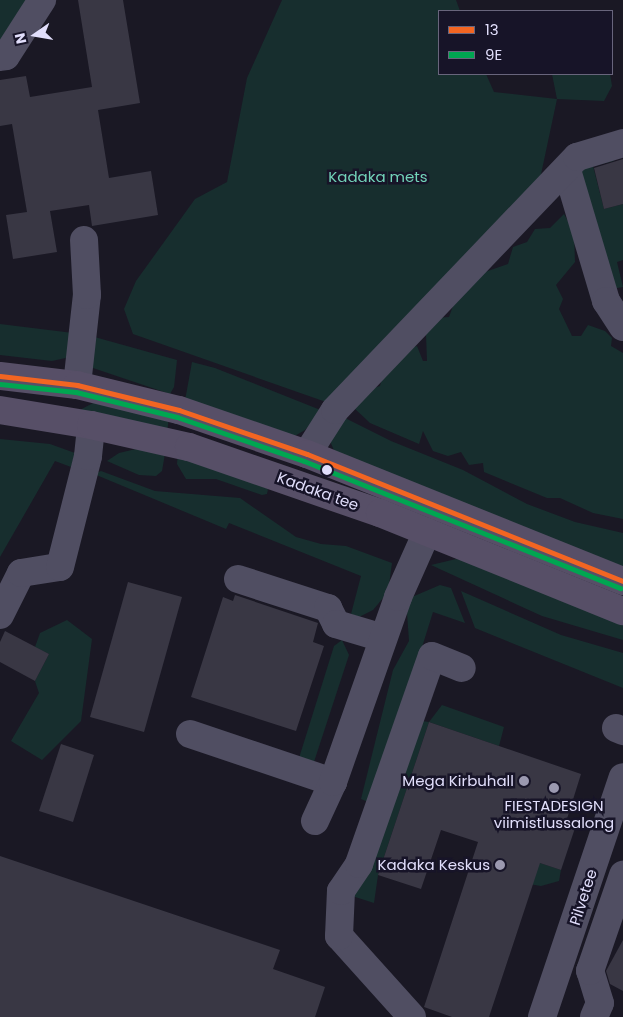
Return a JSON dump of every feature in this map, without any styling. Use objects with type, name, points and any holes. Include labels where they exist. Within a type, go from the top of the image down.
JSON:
[{"type":"main road","name":"Kadaka tee","points":[[0,376],[77,385],[178,410],[307,454],[623,582]]},
{"type":"main road","points":[[49,418],[66,412],[74,402],[77,385]]},
{"type":"main road","name":"Kadaka tee","points":[[0,410],[90,425],[189,447],[274,475],[427,532],[623,611]]},
{"type":"main road","points":[[274,475],[301,464],[307,454]]},
{"type":"main road","points":[[427,532],[437,523],[464,516]]},
{"type":"street","points":[[0,57],[6,56],[42,0]]},
{"type":"street","points":[[307,454],[335,410],[567,170],[577,157],[623,143]]},
{"type":"street","points":[[567,170],[615,299],[623,327]]},
{"type":"street","points":[[77,385],[88,295],[84,240]]},
{"type":"street","points":[[0,615],[21,573],[60,567],[88,456],[90,425]]},
{"type":"street","points":[[315,821],[333,782],[383,638],[427,532]]},
{"type":"street","points":[[238,579],[328,608],[336,624],[383,638]]},
{"type":"street","points":[[412,1017],[339,936],[341,891],[359,864],[432,656],[462,668]]},
{"type":"street","points":[[190,734],[333,782]]},
{"type":"street","name":"Pilvetee","points":[[542,1017],[623,777]]},
{"type":"street","points":[[594,1017],[600,1003],[590,972],[623,875]]},
{"type":"green space","points":[[0,0],[30,0],[0,46]]},
{"type":"green space","name":"Kadaka mets","points":[[282,0],[456,0],[460,10],[438,10],[438,75],[486,75],[494,92],[557,99],[540,179],[326,402],[133,334],[124,309],[136,281],[195,199],[227,182],[247,78]]},
{"type":"green space","points":[[552,75],[610,75],[612,86],[604,101],[557,99]]},
{"type":"green space","points":[[612,151],[614,161],[593,166],[604,209],[623,204],[623,260],[617,262],[623,287],[611,289],[581,176],[583,164]]},
{"type":"green space","points":[[564,214],[574,232],[575,262],[556,285],[563,299],[559,309],[572,336],[581,336],[588,325],[605,331],[612,338],[611,346],[623,353],[623,519],[593,513],[560,498],[547,498],[484,472],[483,463],[469,465],[461,452],[448,456],[433,451],[423,431],[419,444],[370,423],[353,407],[363,391],[380,386],[385,366],[404,350],[417,346],[423,361],[427,361],[426,335],[436,318],[449,317],[453,306],[485,272],[508,264],[513,247],[527,242],[535,229],[550,228]]},
{"type":"green space","points":[[0,324],[73,333],[70,357],[52,361],[0,355]]},
{"type":"green space","points":[[91,336],[177,360],[174,387],[170,394],[93,368],[90,361]]},
{"type":"green space","points":[[192,362],[215,368],[323,411],[305,430],[293,437],[184,406]]},
{"type":"green space","points":[[95,402],[169,417],[167,433],[78,411]]},
{"type":"green space","points":[[343,417],[391,441],[463,470],[527,504],[575,522],[623,533],[623,570],[336,455],[330,441]]},
{"type":"green space","points":[[0,439],[50,444],[75,453],[71,467],[55,461],[0,557]]},
{"type":"green space","points":[[140,448],[166,448],[162,471],[156,476],[139,475],[107,461],[119,453]]},
{"type":"green space","points":[[178,451],[268,489],[267,494],[262,495],[216,479],[186,479],[177,464]]},
{"type":"green space","points":[[101,471],[155,491],[240,498],[296,537],[321,544],[346,546],[392,563],[388,592],[373,610],[359,617],[351,614],[361,576],[229,523],[226,529],[94,474]]},
{"type":"green space","points":[[456,559],[472,561],[615,617],[623,624],[623,640],[542,616],[431,565]]},
{"type":"green space","points":[[440,585],[451,588],[465,623],[433,612],[373,804],[361,799],[393,670],[409,641],[407,613],[412,597]]},
{"type":"green space","points":[[461,591],[561,635],[623,653],[623,688],[475,628]]},
{"type":"green space","points":[[67,620],[92,639],[81,721],[42,760],[11,741],[39,693],[35,681],[49,654],[35,647],[40,633]]},
{"type":"green space","points":[[342,640],[349,655],[313,765],[299,758],[334,646]]},
{"type":"green space","points":[[442,705],[504,727],[499,746],[429,722]]},
{"type":"green space","points":[[422,721],[429,722],[378,875],[374,903],[349,895],[352,884],[367,877]]},
{"type":"green space","points":[[531,860],[561,870],[559,881],[541,886],[523,883]]},
{"type":"building","points":[[78,0],[123,0],[140,103],[98,110],[109,178],[151,171],[158,215],[92,226],[89,205],[50,211],[57,252],[13,259],[6,215],[27,212],[12,124],[0,126],[0,80],[26,76],[30,97],[92,87]]},
{"type":"building","points":[[623,159],[623,204],[604,209],[594,168]]},
{"type":"building","points":[[128,582],[182,597],[144,732],[90,717]]},
{"type":"building","points":[[235,595],[318,623],[313,642],[324,646],[296,731],[191,697],[223,597],[233,601]]},
{"type":"building","points":[[5,631],[49,654],[35,681],[0,662],[0,642]]},
{"type":"building","name":"Kadaka Keskus","points":[[429,722],[581,774],[566,822],[576,825],[561,870],[540,863],[489,1017],[452,1017],[424,1007],[478,842],[441,830],[421,889],[378,875]]},
{"type":"building","points":[[61,744],[94,755],[73,822],[39,811]]},
{"type":"building","points":[[0,856],[280,950],[273,969],[325,987],[315,1017],[0,1017]]},
{"type":"building","points":[[623,940],[623,991],[610,984],[606,971]]},
{"type":"transit line","name":"13","points":[[0,376],[77,385],[179,410],[307,454],[623,581]]},
{"type":"transit line","name":"9E","points":[[0,384],[76,392],[177,417],[304,461],[620,588]]},
{"type":"place","name":"Mega Kirbuhall","points":[[524,781]]},
{"type":"place","name":"FIESTADESIGN viimistlussalong","points":[[554,788]]},
{"type":"place","name":"Kadaka Keskus","points":[[500,865]]}]
